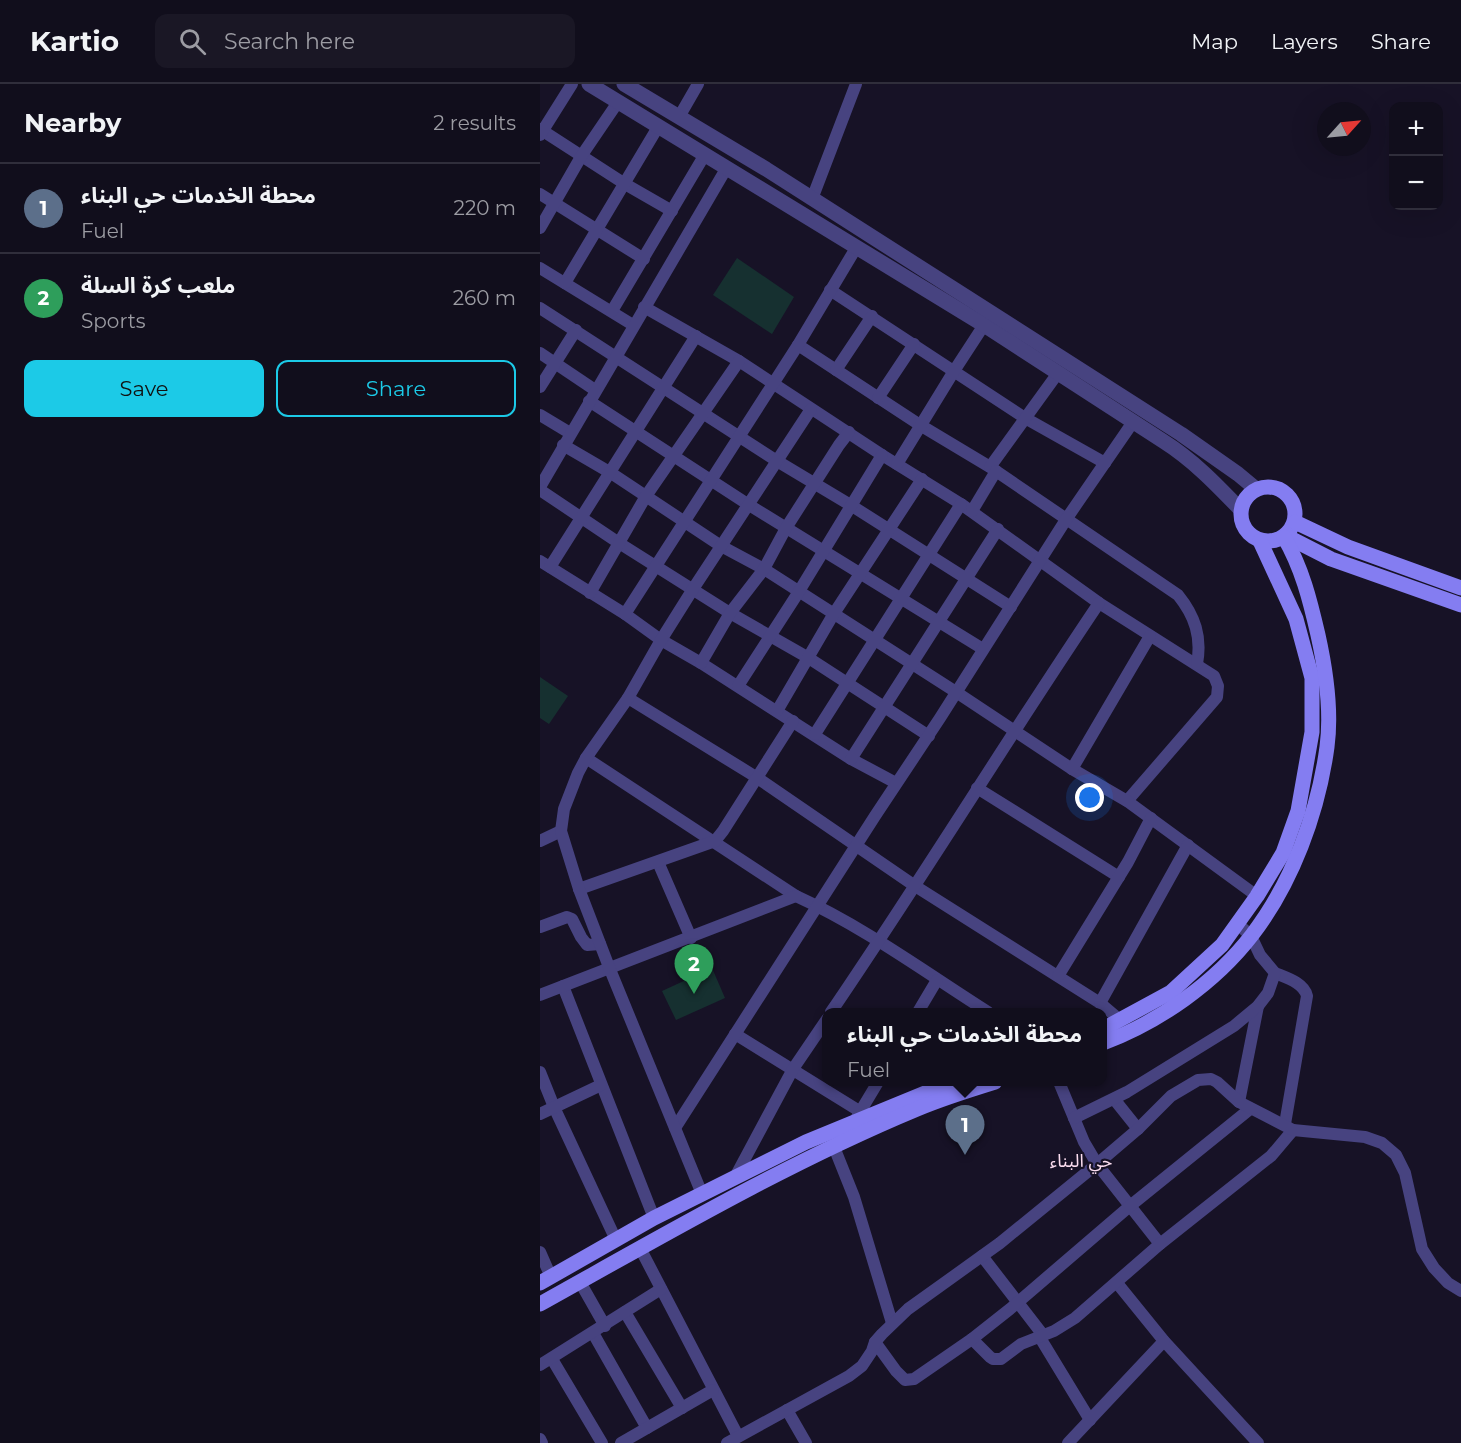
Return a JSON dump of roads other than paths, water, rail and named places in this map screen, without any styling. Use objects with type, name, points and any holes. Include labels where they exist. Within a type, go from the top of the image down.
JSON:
[{"type":"main road","points":[[1274,487],[1287,494],[1295,507],[1295,522],[1285,537],[1268,542],[1260,541],[1247,532],[1243,525],[1241,510],[1249,494],[1256,489],[1274,487]]},
{"type":"main road","points":[[1295,522],[1348,547],[1461,588]]},
{"type":"main road","points":[[1285,537],[1331,559],[1461,605]]},
{"type":"main road","points":[[1107,1041],[1126,1034],[1181,1001],[1222,968],[1251,936],[1270,909],[1296,859],[1321,782],[1327,746],[1327,684],[1303,577],[1285,537]]},
{"type":"main road","points":[[1107,1027],[1171,992],[1222,945],[1257,896],[1283,853],[1298,811],[1312,732],[1312,678],[1304,646],[1285,592],[1260,541]]},
{"type":"main road","points":[[546,1280],[654,1218],[806,1142],[857,1117],[941,1086]]},
{"type":"main road","points":[[540,1304],[786,1170],[918,1108],[983,1086]]},
{"type":"street","points":[[572,84],[541,131],[672,211]]},
{"type":"street","points":[[589,84],[984,325],[1184,455],[1241,510]]},
{"type":"street","points":[[624,84],[812,199],[1180,434],[1256,489]]},
{"type":"street","points":[[679,117],[698,84]]},
{"type":"street","points":[[812,199],[854,85]]},
{"type":"street","points":[[540,228],[582,155],[618,102]]},
{"type":"street","points":[[565,283],[658,127]]},
{"type":"street","points":[[612,311],[704,156]]},
{"type":"street","points":[[726,169],[541,485],[581,518],[619,543],[730,613],[807,657],[929,736]]},
{"type":"street","points":[[540,194],[644,259]]},
{"type":"street","points":[[625,614],[798,345],[856,248]]},
{"type":"street","points":[[540,268],[633,326]]},
{"type":"street","points":[[830,290],[1026,418],[1105,464]]},
{"type":"street","points":[[644,307],[739,361],[972,511],[1099,603],[1214,676],[1218,686],[1217,697],[1127,801]]},
{"type":"street","points":[[540,308],[739,437],[1011,607]]},
{"type":"street","points":[[836,370],[872,316]]},
{"type":"street","points":[[897,464],[984,325]]},
{"type":"street","points":[[540,387],[576,330]]},
{"type":"street","points":[[696,336],[581,518],[545,564],[851,759],[896,783]]},
{"type":"street","points":[[878,398],[914,344]]},
{"type":"street","points":[[798,345],[920,425],[993,469],[1178,594],[1190,609],[1199,633],[1197,664]]},
{"type":"street","points":[[540,352],[636,431],[673,456],[748,505],[861,572],[983,649]]},
{"type":"street","points":[[590,593],[646,496],[739,361]]},
{"type":"street","points":[[972,511],[993,469],[1058,373]]},
{"type":"street","points":[[702,1194],[579,888],[561,831],[564,809],[586,758],[628,698],[693,589],[811,409]]},
{"type":"street","points":[[540,415],[570,433]]},
{"type":"street","points":[[675,1128],[1067,518],[1133,422]]},
{"type":"street","points":[[701,663],[730,613],[764,569],[786,528],[849,432]]},
{"type":"street","points":[[563,446],[611,472],[721,546],[764,569],[798,593],[1127,801],[1257,896]]},
{"type":"street","points":[[738,686],[825,550],[882,455]]},
{"type":"street","points":[[777,711],[833,615],[922,479]]},
{"type":"street","points":[[814,734],[961,504]]},
{"type":"street","points":[[851,759],[998,529]]},
{"type":"street","points":[[834,1008],[1099,603]]},
{"type":"street","points":[[1072,768],[1150,636]]},
{"type":"street","points":[[628,698],[756,777],[915,886],[1105,1008]]},
{"type":"street","points":[[579,888],[715,841],[793,721]]},
{"type":"street","points":[[586,758],[796,896],[818,906],[879,942],[982,1008]]},
{"type":"street","points":[[977,788],[1119,877]]},
{"type":"street","points":[[1058,976],[1119,877],[1151,818]]},
{"type":"street","points":[[540,841],[561,831]]},
{"type":"street","points":[[1100,1004],[1188,845]]},
{"type":"street","points":[[658,862],[691,938]]},
{"type":"street","points":[[540,995],[796,896]]},
{"type":"street","points":[[540,927],[567,917],[572,919],[587,945],[600,944]]},
{"type":"street","points":[[972,1339],[996,1359],[1005,1357],[1021,1344],[1054,1331],[1075,1318],[1160,1244],[1271,1156],[1289,1127],[1307,996],[1305,989],[1300,985],[1275,973],[1260,955],[1251,936],[1238,924]]},
{"type":"street","points":[[1074,1118],[1114,1099],[1234,1026],[1258,1006],[1268,993],[1275,973]]},
{"type":"street","points":[[920,1008],[937,980]]},
{"type":"street","points":[[563,986],[654,1218]]},
{"type":"street","points":[[875,1342],[896,1371],[908,1381],[914,1379],[972,1339],[1019,1302],[1245,1106],[1258,1006]]},
{"type":"street","points":[[1107,1010],[1120,1020]]},
{"type":"street","points":[[734,1179],[793,1069],[822,1026]]},
{"type":"street","points":[[735,1034],[793,1069],[857,1117],[876,1086]]},
{"type":"street","points":[[540,1072],[616,1240]]},
{"type":"street","points":[[727,1443],[849,1376],[862,1366],[875,1342],[908,1309],[982,1256],[1097,1164],[1138,1129],[1171,1096],[1198,1080],[1211,1079],[1217,1082],[1245,1106],[1289,1127],[1365,1137],[1382,1143],[1396,1155],[1405,1173],[1422,1249],[1434,1268],[1448,1283],[1461,1291]]},
{"type":"street","points":[[540,1114],[601,1085]]},
{"type":"street","points":[[1061,1086],[1084,1142],[1097,1164],[1160,1244]]},
{"type":"street","points":[[1114,1099],[1138,1129]]},
{"type":"street","points":[[834,1147],[854,1197],[892,1323]]},
{"type":"street","points":[[640,1248],[738,1436]]},
{"type":"street","points":[[540,1252],[546,1280]]},
{"type":"street","points":[[982,1256],[1019,1302],[1041,1335],[1090,1420]]},
{"type":"street","points":[[580,1282],[604,1326]]},
{"type":"street","points":[[1117,1283],[1164,1341],[1258,1443]]},
{"type":"street","points":[[540,1365],[661,1289]]},
{"type":"street","points":[[625,1312],[682,1408]]},
{"type":"street","points":[[593,1333],[648,1428]]},
{"type":"street","points":[[1068,1443],[1164,1341]]},
{"type":"street","points":[[552,1359],[602,1443]]},
{"type":"street","points":[[621,1443],[713,1390]]},
{"type":"street","points":[[787,1410],[807,1443]]},
{"type":"place","name":"ملعب كرة السلة","points":[[694,994]]},
{"type":"place","name":"محطة الخدمات حي البناء","points":[[965,1155]]},
{"type":"district","name":"حي البناء","points":[[1081,1161]]}]
